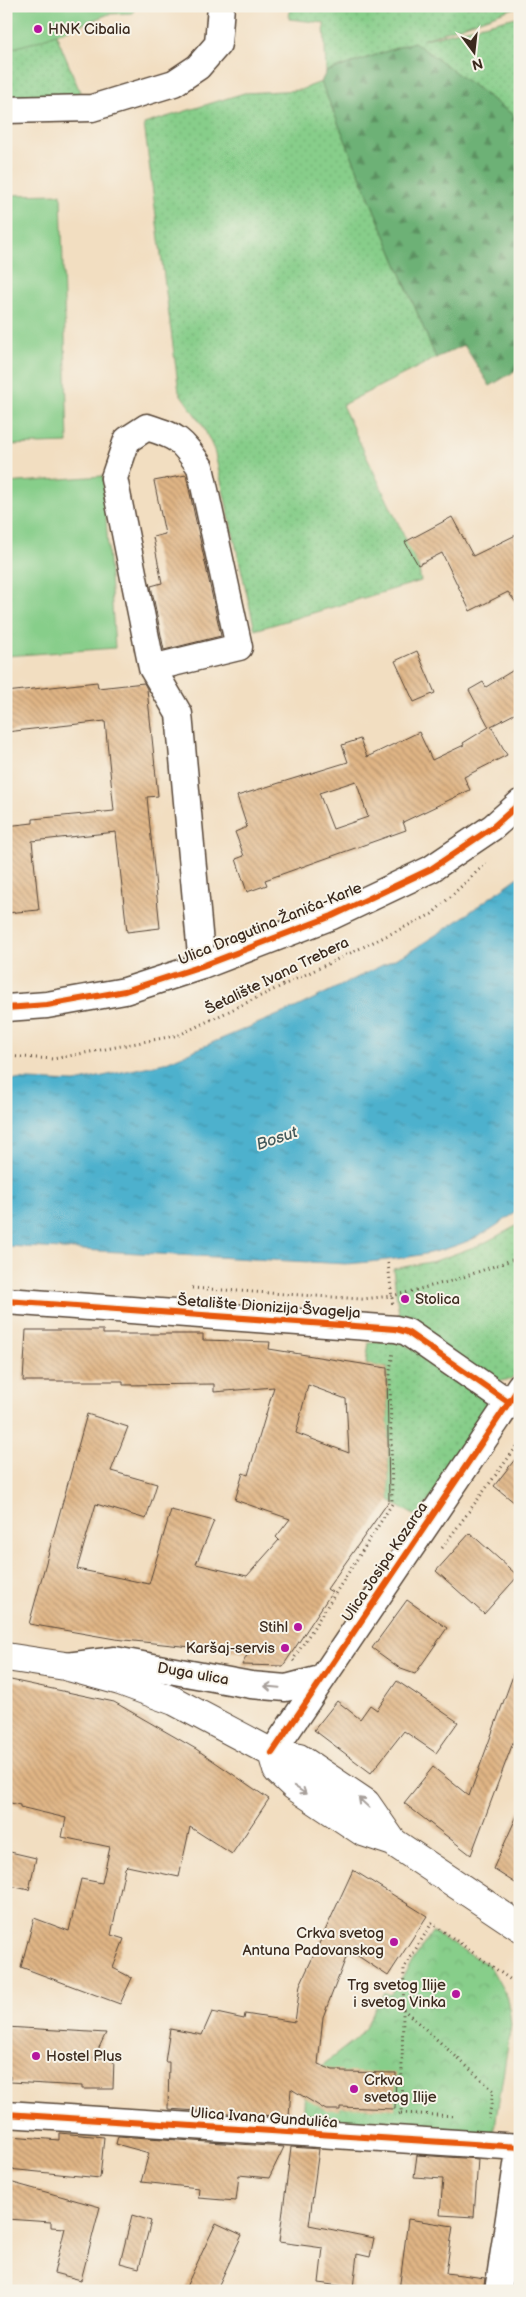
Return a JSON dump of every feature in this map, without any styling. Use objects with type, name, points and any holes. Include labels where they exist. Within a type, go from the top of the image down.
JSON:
[{"type":"main road","name":"Duga ulica","points":[[6,1657],[65,1666],[120,1681],[174,1702],[272,1753],[299,1758],[366,1803],[394,1842],[520,1927]]},
{"type":"street","points":[[6,110],[92,108],[174,83],[198,67],[218,44],[221,6]]},
{"type":"street","points":[[152,668],[239,647],[200,467],[188,449],[174,436],[147,427],[127,440],[114,478],[152,668],[179,714],[202,966]]},
{"type":"street","name":"Ulica Dragutina Žanića-Karle","points":[[6,1008],[47,1006],[125,992],[202,966],[332,916],[431,869],[493,827],[520,804]]},
{"type":"street","name":"Šetalište Dionizija Švagelja","points":[[6,1301],[396,1329],[406,1332],[514,1394]]},
{"type":"street","name":"Ulica Josipa Kozarca","points":[[272,1753],[320,1679],[514,1394]]},
{"type":"street","name":"Duga ulica","points":[[65,1666],[115,1660],[251,1685],[286,1688],[320,1679]]},
{"type":"street","name":"Ulica Ivana Gundulića","points":[[6,2114],[520,2146]]},
{"type":"street","points":[[498,2291],[520,2146]]},
{"type":"path","points":[[186,1288],[362,1299],[392,1296],[455,1280],[520,1257]]},
{"type":"path","points":[[293,1660],[392,1504],[390,1371],[396,1329],[388,1263]]},
{"type":"path","points":[[375,2137],[401,2113],[404,1968],[432,1923],[511,1980],[520,1982]]},
{"type":"path","points":[[403,2009],[494,2090],[489,2119]]},
{"type":"green space","name":"HNK Cibalia","points":[[6,6],[135,6],[133,13],[109,14],[35,42],[6,50]]},
{"type":"green space","points":[[290,6],[520,6],[422,40],[520,16],[520,120],[414,42],[326,72],[324,23],[289,19]]},
{"type":"green space","points":[[56,34],[80,92],[78,96],[6,103],[6,50]]},
{"type":"green space","points":[[414,42],[520,120],[520,368],[490,386],[464,345],[436,358],[321,82],[326,72]]},
{"type":"green space","points":[[321,82],[436,358],[342,405],[418,565],[421,581],[255,630],[214,450],[203,426],[179,392],[144,124],[244,93],[300,90]]},
{"type":"green space","points":[[61,194],[68,443],[6,445],[6,195]]},
{"type":"green space","points":[[103,476],[115,648],[6,656],[6,483]]},
{"type":"green space","points":[[520,1224],[520,1368],[511,1379],[495,1382],[400,1322],[393,1269],[435,1261],[482,1244]]},
{"type":"green space","points":[[389,1341],[405,1344],[487,1400],[488,1413],[419,1515],[414,1515],[389,1501],[387,1368],[366,1364],[369,1342]]},
{"type":"green space","name":"Trg svetog Ilije i svetog Vinka","points":[[432,1932],[490,1966],[508,1999],[511,2025],[493,2139],[303,2128],[305,2086],[319,2068],[357,2038],[365,2028],[384,1992],[390,1995]]},
{"type":"water","name":"Bosut","points":[[520,876],[520,1210],[481,1235],[449,1248],[398,1259],[347,1264],[6,1246],[6,1079],[75,1082],[164,1063],[297,1007],[409,952],[453,924]]},
{"type":"building","points":[[186,475],[221,636],[164,650],[151,586],[162,583],[153,537],[165,534],[154,481]]},
{"type":"building","points":[[452,517],[473,556],[520,533],[520,608],[508,592],[470,611],[442,553],[418,565],[405,542]]},
{"type":"building","points":[[417,651],[435,693],[414,702],[395,661]]},
{"type":"building","points":[[520,666],[520,711],[491,726],[507,755],[464,777],[470,790],[403,822],[406,830],[265,880],[267,885],[247,892],[236,859],[244,856],[235,832],[247,827],[237,796],[348,762],[342,745],[360,739],[367,757],[419,732],[432,760],[464,745],[463,743],[489,727],[469,690],[483,682],[486,687]],"holes":[[[356,781],[368,817],[333,829],[319,793]]]},
{"type":"building","points":[[97,682],[98,688],[144,683],[147,689],[158,796],[147,797],[160,928],[127,932],[116,832],[32,841],[39,910],[6,913],[6,826],[33,823],[33,819],[114,811],[105,721],[6,732],[6,692]]},
{"type":"building","points":[[26,1330],[103,1330],[103,1334],[203,1334],[203,1340],[270,1342],[269,1349],[387,1368],[389,1501],[327,1589],[332,1592],[283,1666],[242,1665],[248,1653],[115,1639],[29,1624],[87,1414],[128,1427],[111,1471],[157,1484],[146,1519],[96,1504],[77,1569],[149,1584],[171,1510],[214,1521],[196,1564],[247,1576],[279,1540],[276,1537],[290,1519],[235,1500],[243,1473],[248,1475],[274,1387],[214,1392],[214,1384],[123,1385],[123,1381],[23,1381]],"holes":[[[308,1385],[346,1399],[349,1453],[296,1433]]]},
{"type":"building","points":[[520,1453],[520,1507],[494,1486]]},
{"type":"building","points":[[470,1533],[518,1576],[484,1614],[436,1571]]},
{"type":"building","points":[[407,1600],[447,1628],[415,1674],[401,1669],[372,1648]]},
{"type":"building","points":[[518,1662],[520,1663],[520,1724],[471,1855],[404,1803],[433,1767],[469,1796]]},
{"type":"building","points":[[6,1679],[114,1702],[196,1749],[269,1799],[232,1854],[190,1827],[179,1877],[127,1866],[125,1868],[111,1935],[124,1939],[113,1968],[132,1978],[120,2004],[21,1967],[34,1918],[69,1931],[81,1879],[102,1883],[110,1847],[62,1837],[66,1818],[6,1802]]},
{"type":"building","points":[[397,1681],[458,1722],[436,1753],[404,1731],[371,1773],[314,1730],[337,1701],[360,1719],[370,1705],[377,1710]]},
{"type":"building","points":[[520,1809],[520,1886],[493,1869]]},
{"type":"building","points":[[6,1851],[36,1858],[29,1890],[6,1885]]},
{"type":"building","points":[[353,1870],[427,1916],[388,1976],[349,1950],[323,2017],[318,2064],[333,2070],[341,2070],[341,2072],[396,2073],[395,2109],[340,2107],[340,2110],[326,2110],[291,2089],[289,2117],[168,2109],[169,2062],[165,2062],[170,2029],[202,2035],[212,2012],[244,2019],[245,2014],[295,2022],[300,1985]]},
{"type":"building","points":[[6,2027],[106,2033],[94,2058],[114,2058],[113,2089],[82,2089],[82,2086],[10,2082],[10,2076],[6,2075]]},
{"type":"building","points":[[59,2133],[104,2137],[100,2178],[8,2169],[11,2136],[59,2140]]},
{"type":"building","points":[[118,2136],[284,2147],[269,2178],[239,2175],[236,2201],[198,2198],[199,2188],[141,2182],[149,2153],[116,2144]]},
{"type":"building","points":[[291,2147],[319,2149],[309,2225],[374,2238],[370,2257],[357,2254],[353,2288],[319,2283],[323,2248],[279,2242]]},
{"type":"building","points":[[417,2155],[478,2159],[474,2217],[440,2215],[443,2179],[414,2177]]},
{"type":"building","points":[[6,2181],[100,2207],[81,2280],[54,2273],[65,2228],[51,2227],[51,2222],[6,2219]]},
{"type":"building","points":[[132,2215],[151,2221],[139,2268],[120,2263]]},
{"type":"building","points":[[408,2219],[453,2226],[446,2273],[485,2278],[483,2291],[399,2291]]},
{"type":"building","points":[[216,2223],[242,2235],[216,2291],[184,2291]]},
{"type":"cycle path","points":[[6,1008],[47,1005],[125,991],[202,966],[332,916],[431,869],[493,827],[520,803]]},
{"type":"cycle path","points":[[6,1301],[396,1329],[407,1332],[508,1402]]},
{"type":"cycle path","points":[[272,1753],[520,1386]]},
{"type":"cycle path","points":[[6,2114],[520,2147]]},
{"type":"place","name":"HNK Cibalia","points":[[38,29]]},
{"type":"place","name":"Stolica","points":[[405,1299]]},
{"type":"place","name":"Stihl","points":[[298,1627]]},
{"type":"place","name":"Karšaj-servis","points":[[285,1648]]},
{"type":"place","name":"Crkva svetog Antuna Padovanskog","points":[[394,1942]]},
{"type":"place","name":"Trg svetog Ilije i svetog Vinka","points":[[456,1994]]},
{"type":"place","name":"Hostel Plus","points":[[36,2056]]},
{"type":"place","name":"Crkva svetog Ilije","points":[[354,2089]]}]
